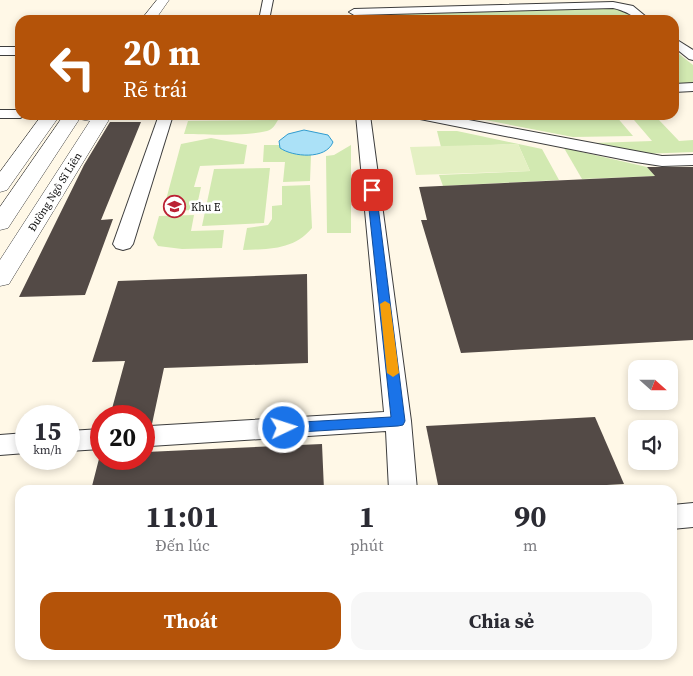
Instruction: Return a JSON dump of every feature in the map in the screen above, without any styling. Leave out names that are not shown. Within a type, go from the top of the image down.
[{"type":"street","points":[[152,15],[163,0]]},
{"type":"street","points":[[0,186],[66,120]]},
{"type":"street","name":"Đường Ngô Sĩ Liên","points":[[0,223],[67,120]]},
{"type":"street","name":"Đường Ngô Sĩ Liên","points":[[0,279],[100,120]]},
{"type":"lane","points":[[265,15],[268,0]]},
{"type":"lane","points":[[353,0],[354,15]]},
{"type":"lane","points":[[374,0],[375,15]]},
{"type":"lane","points":[[397,15],[613,5],[629,8],[638,15]]},
{"type":"lane","points":[[679,45],[693,56]]},
{"type":"lane","points":[[0,51],[15,51]]},
{"type":"lane","points":[[679,88],[693,87]]},
{"type":"lane","points":[[679,99],[693,99]]},
{"type":"lane","points":[[0,114],[15,114]]},
{"type":"lane","points":[[123,244],[164,120]]},
{"type":"lane","points":[[364,120],[398,421],[403,485]]},
{"type":"lane","points":[[446,120],[636,157],[662,161],[693,160]]},
{"type":"lane","points":[[155,436],[398,421]]},
{"type":"lane","points":[[0,445],[15,444]]},
{"type":"lane","points":[[677,517],[693,515]]},
{"type":"green space","points":[[616,8],[624,9],[631,15],[391,15]]},
{"type":"green space","points":[[679,54],[693,65],[693,83],[679,84]]},
{"type":"green space","points":[[278,120],[271,129],[258,133],[237,135],[184,134],[188,121]]},
{"type":"green space","points":[[485,120],[619,120],[633,136],[573,137]]},
{"type":"green space","points":[[634,120],[659,120],[679,141],[693,140],[693,152],[641,154],[593,143],[652,141]]},
{"type":"green space","points":[[437,131],[457,131],[542,149],[559,180],[443,186],[439,175],[530,171],[518,144],[441,147]]},
{"type":"green space","points":[[211,138],[247,145],[244,164],[200,166],[194,187],[201,187],[196,210],[163,211],[181,144]]},
{"type":"green space","points":[[518,144],[530,171],[416,175],[410,147]]},
{"type":"green space","points":[[264,145],[279,145],[285,151],[311,155],[310,181],[283,182],[285,162],[263,162]]},
{"type":"green space","points":[[351,145],[351,233],[327,233],[326,156],[334,155]]},
{"type":"green space","points":[[564,148],[647,167],[655,176],[582,179]]},
{"type":"green space","points":[[270,168],[264,223],[202,226],[214,169]]},
{"type":"green space","points":[[310,185],[312,228],[305,235],[297,241],[280,247],[243,250],[247,228],[268,225],[272,219],[272,206],[282,205],[282,186]]},
{"type":"green space","points":[[194,215],[191,231],[224,230],[222,248],[182,249],[158,246],[153,238],[159,216]]},
{"type":"water","points":[[304,130],[328,135],[333,142],[324,152],[309,155],[301,155],[280,148],[279,141],[288,134]]},
{"type":"building","points":[[110,122],[141,122],[101,220],[113,219],[85,295],[19,297],[84,165]]},
{"type":"building","points":[[647,167],[693,167],[693,340],[461,353],[421,220],[427,220],[419,187],[655,176]]},
{"type":"building","points":[[307,274],[308,363],[164,368],[155,410],[155,405],[113,405],[125,361],[92,362],[118,281]]},
{"type":"building","points":[[595,417],[624,484],[438,485],[426,426]]},
{"type":"building","points":[[322,444],[324,485],[92,485],[96,470],[155,470],[155,452]]},
{"type":"slow traffic","points":[[385,304],[393,373]]},
{"type":"place","name":"Khu E","points":[[175,207]]},
{"type":"route","points":[[284,428],[398,421],[372,190]]}]
